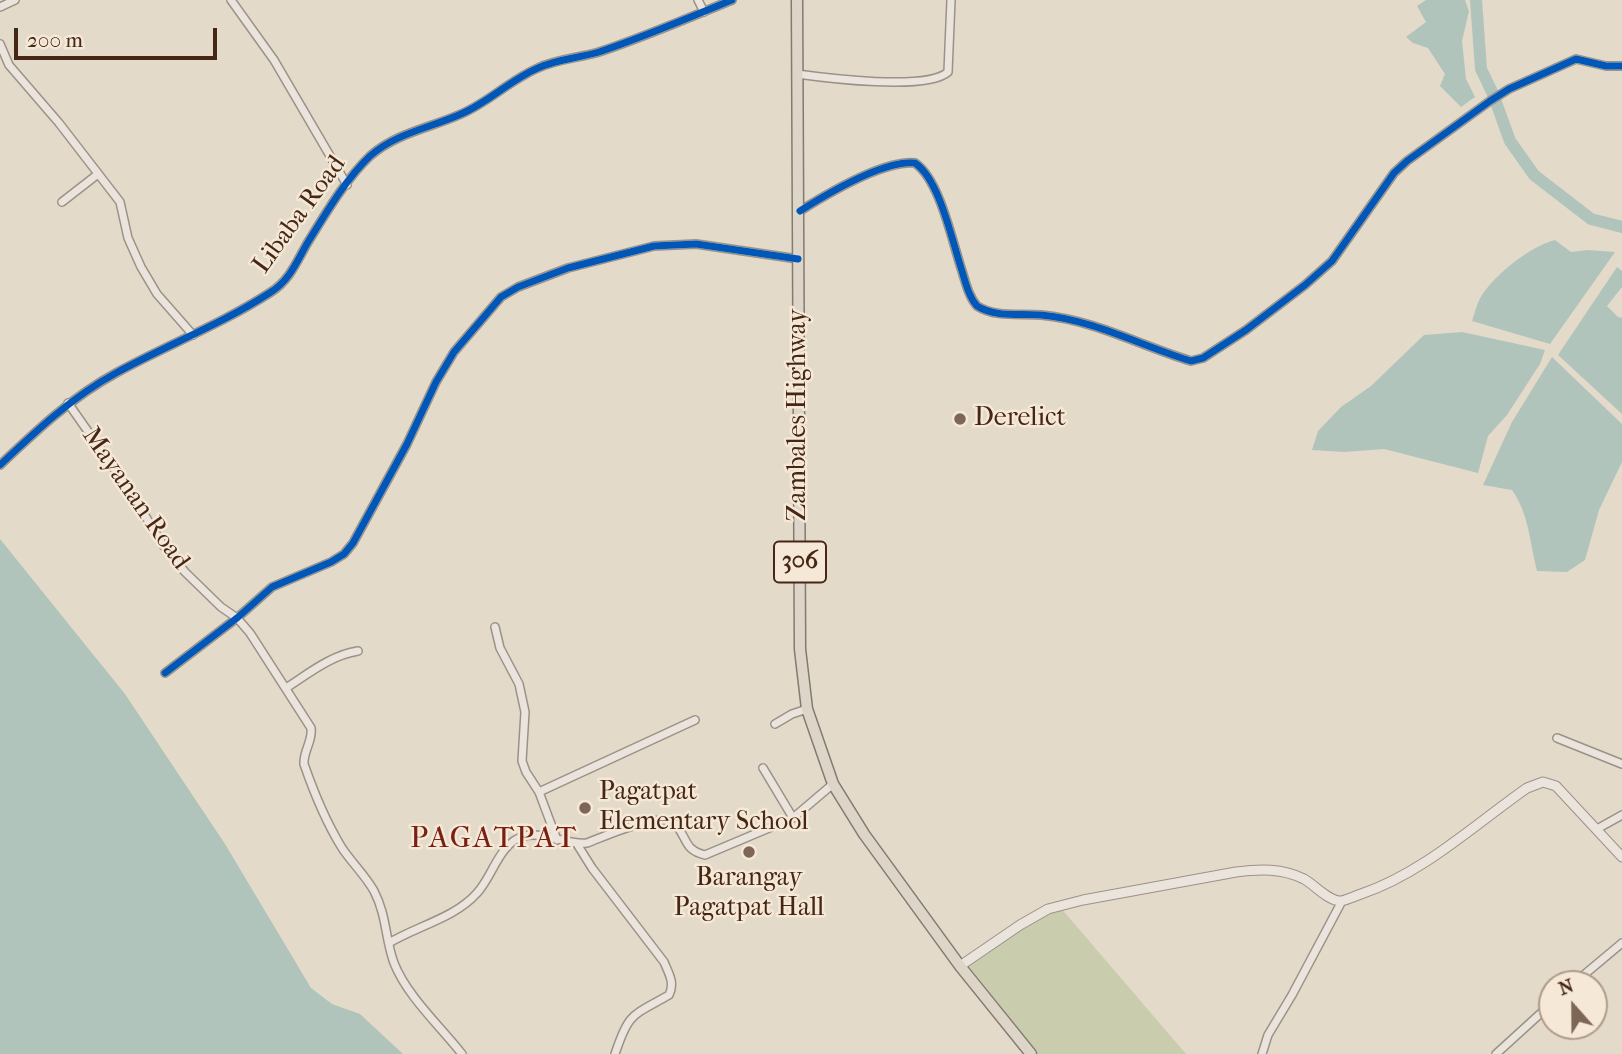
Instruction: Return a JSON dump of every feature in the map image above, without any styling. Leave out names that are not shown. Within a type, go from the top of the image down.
[{"type":"main road","name":"Zambales Highway","points":[[797,0],[800,643],[807,709],[833,784],[864,834],[960,966],[1031,1054]]},
{"type":"street","points":[[0,6],[15,0]]},
{"type":"street","points":[[231,0],[274,60],[347,185]]},
{"type":"street","points":[[698,0],[704,12]]},
{"type":"street","name":"Libaba Road","points":[[2,459],[68,403],[115,374],[236,313],[283,282],[347,185],[370,156],[392,141],[462,114],[526,73],[560,60],[601,51],[732,0]]},
{"type":"street","points":[[797,74],[901,82],[944,76],[948,72],[951,0]]},
{"type":"street","points":[[0,46],[9,65],[120,202],[128,239],[141,267],[157,294],[192,335]]},
{"type":"street","points":[[800,211],[862,177],[898,164],[915,163],[928,173],[932,181],[968,290],[977,306],[997,313],[1042,315],[1090,323],[1191,361],[1203,358],[1246,330],[1305,285],[1332,261],[1394,173],[1490,101],[1509,89],[1576,59],[1606,66],[1622,66]]},
{"type":"street","points":[[62,202],[98,174]]},
{"type":"street","points":[[165,673],[237,618],[272,587],[331,562],[344,554],[354,543],[407,444],[436,382],[454,352],[501,297],[518,287],[568,268],[654,246],[696,244],[798,259]]},
{"type":"street","name":"Mayanan Road","points":[[68,403],[132,494],[163,545],[185,572],[221,607],[237,618],[311,728],[312,735],[303,756],[304,764],[322,811],[343,849],[374,891],[385,918],[394,964],[414,998],[441,1026],[462,1054]]},
{"type":"street","points":[[495,627],[500,648],[519,684],[525,712],[522,761],[558,840]]},
{"type":"street","points":[[286,688],[330,660],[358,651]]},
{"type":"street","points":[[775,724],[807,709]]},
{"type":"street","points":[[538,792],[695,720]]},
{"type":"street","points":[[1557,738],[1622,764]]},
{"type":"street","points":[[763,768],[793,818]]},
{"type":"street","points":[[960,966],[1048,909],[1236,872],[1284,872],[1304,880],[1335,900],[1342,901],[1381,888],[1409,873],[1535,784],[1549,782],[1556,786],[1622,857]]},
{"type":"street","points":[[389,943],[463,907],[479,892],[501,853],[519,838],[542,835],[587,844],[641,824],[663,819],[672,821],[677,826],[690,849],[705,855],[793,818],[833,784]]},
{"type":"street","points":[[1597,829],[1622,815]]},
{"type":"street","points":[[577,844],[597,875],[664,962],[672,979],[669,995],[631,1016],[625,1023],[615,1054]]},
{"type":"street","points":[[1262,1054],[1268,1035],[1342,901]]},
{"type":"street","points":[[1590,970],[1622,943]]},
{"type":"street","points":[[1496,1054],[1538,1016]]},
{"type":"green space","points":[[1060,907],[1186,1054],[1038,1054],[969,966],[1020,928]]},
{"type":"shaded area","points":[[1426,0],[1465,0],[1469,11],[1462,41],[1466,79],[1475,97],[1461,107],[1440,86],[1445,74],[1428,48],[1413,43],[1406,37],[1426,22],[1417,6]]},
{"type":"shaded area","points":[[1555,240],[1571,252],[1615,252],[1550,344],[1472,321],[1480,298],[1496,278],[1524,255]]},
{"type":"shaded area","points":[[1617,267],[1622,271],[1622,287],[1607,306],[1622,318],[1622,414],[1558,355]]},
{"type":"shaded area","points":[[1462,332],[1545,350],[1540,364],[1507,415],[1488,436],[1478,473],[1384,449],[1344,452],[1312,450],[1318,431],[1341,407],[1371,386],[1424,335]]},
{"type":"shaded area","points":[[1552,357],[1622,424],[1622,462],[1599,510],[1585,560],[1567,572],[1537,571],[1526,519],[1518,499],[1512,490],[1483,485],[1512,422]]},
{"type":"shaded area","points":[[0,539],[125,694],[225,844],[311,988],[332,1004],[360,1014],[403,1054],[0,1054]]},
{"type":"waterway","points":[[1476,0],[1481,69],[1510,141],[1534,175],[1591,219],[1622,227]]},
{"type":"cycle path","points":[[0,465],[55,415],[100,382],[252,304],[278,287],[292,270],[344,186],[361,165],[380,148],[402,136],[471,109],[538,68],[616,46],[732,0]]},
{"type":"cycle path","points":[[800,211],[872,172],[915,163],[924,171],[938,197],[968,290],[977,306],[1000,314],[1041,315],[1080,322],[1191,361],[1203,358],[1246,330],[1305,285],[1332,261],[1394,173],[1490,101],[1509,89],[1576,59],[1606,66],[1622,66]]},
{"type":"cycle path","points":[[165,673],[237,618],[272,587],[344,554],[353,543],[407,444],[436,382],[454,352],[501,297],[518,287],[568,268],[654,246],[696,244],[798,259]]},
{"type":"place","name":"Derelict","points":[[960,419]]},
{"type":"place","name":"Pagatpat Elementary School","points":[[585,808]]},
{"type":"place","name":"Barangay Pagatpat Hall","points":[[749,852]]},
{"type":"district","name":"PAGATPAT","points":[[494,840]]}]
